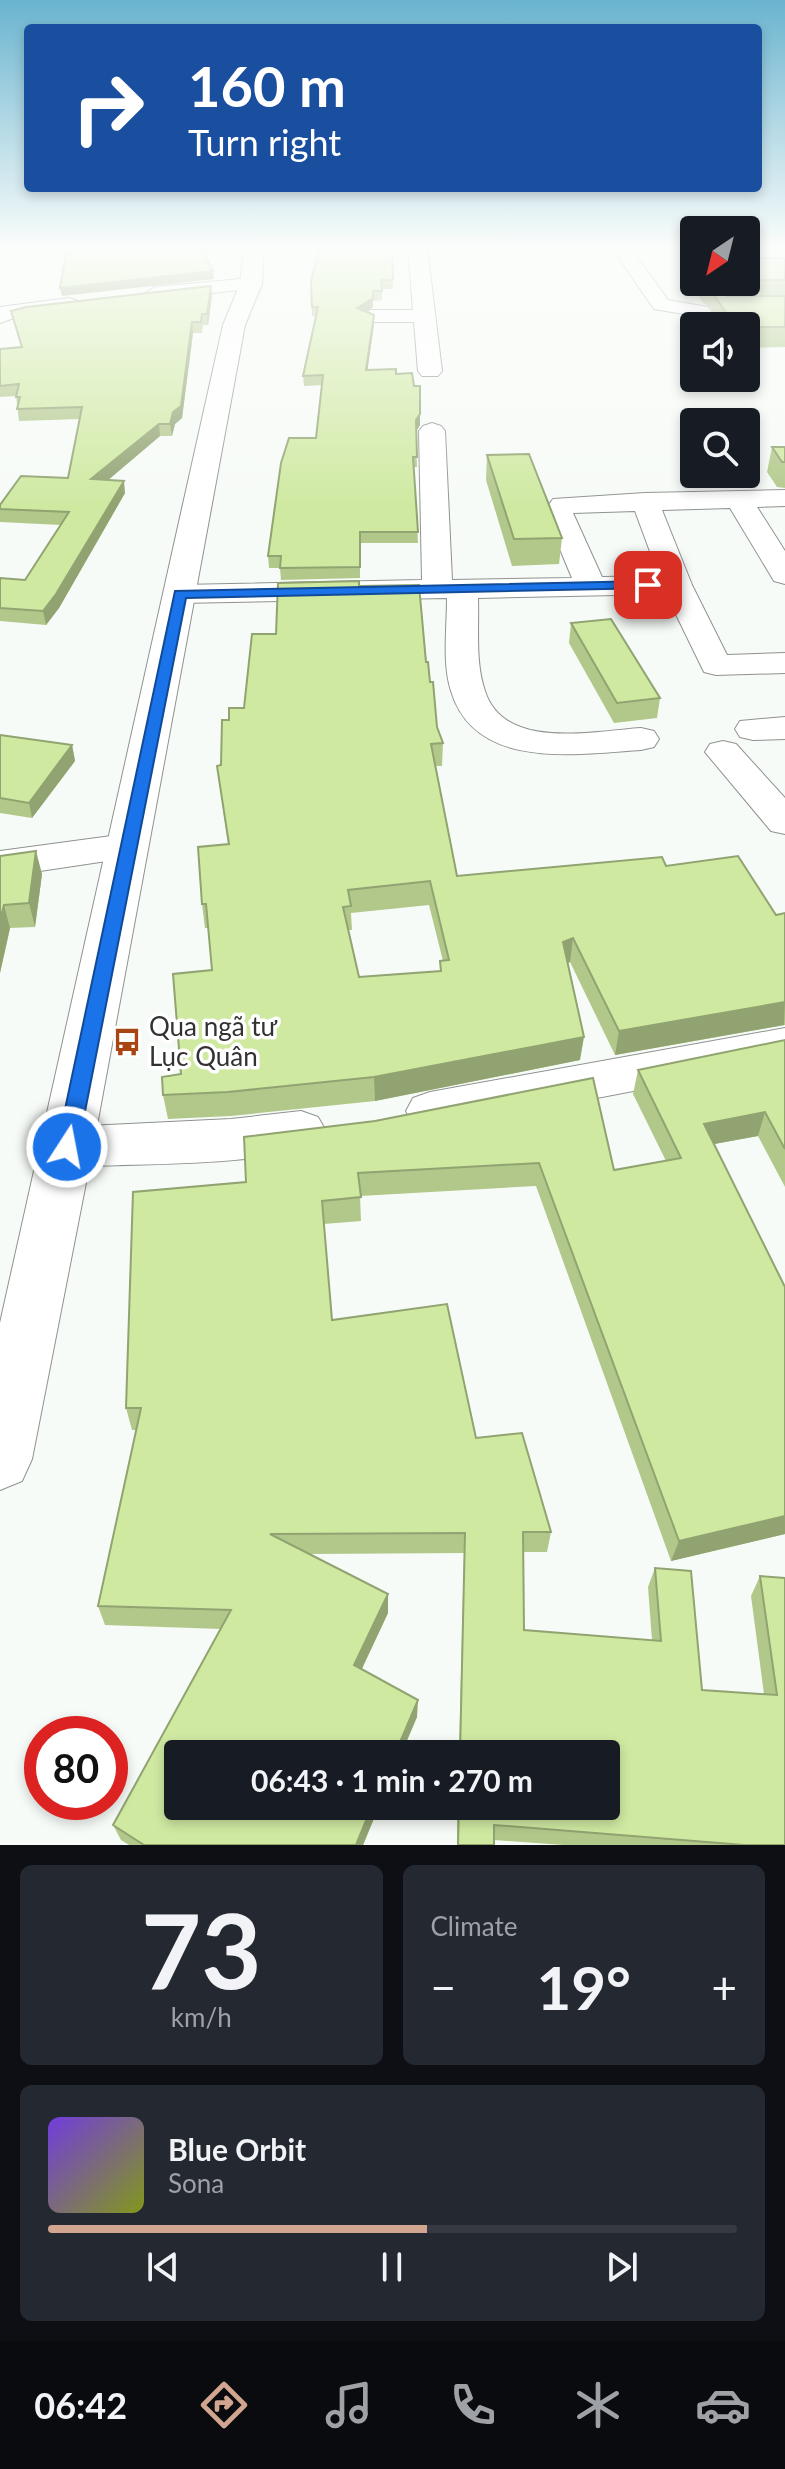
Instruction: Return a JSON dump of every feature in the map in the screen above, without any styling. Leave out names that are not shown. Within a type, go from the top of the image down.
[{"type":"highway","points":[[0,1459],[67,1147],[232,333]]},
{"type":"street","points":[[426,333],[430,371]]},
{"type":"street","points":[[432,431],[450,589],[467,690],[476,713],[485,725],[501,734],[548,742],[641,739]]},
{"type":"street","points":[[591,587],[559,507],[569,503],[785,498]]},
{"type":"street","points":[[738,499],[785,575]]},
{"type":"street","points":[[645,501],[677,585],[716,665],[785,663]]},
{"type":"street","points":[[180,594],[677,585]]},
{"type":"street","points":[[723,752],[785,822]]},
{"type":"street","points":[[0,864],[126,847]]},
{"type":"street","points":[[67,1147],[231,1139],[368,1123],[785,1045]]},
{"type":"building","points":[[18,333],[191,333],[181,406],[173,412],[170,424],[159,424],[91,479],[124,481],[43,611],[0,608],[0,578],[25,580],[69,512],[0,509],[0,505],[21,476],[68,478],[82,407],[17,409],[19,384],[0,386],[0,349],[22,347]]},
{"type":"building","points":[[312,333],[371,333],[366,370],[396,369],[396,374],[412,373],[414,386],[420,386],[420,414],[416,420],[417,457],[413,457],[418,532],[360,532],[360,567],[280,568],[281,556],[268,556],[281,463],[289,438],[316,438],[323,375],[303,376]]},
{"type":"building","points":[[772,447],[785,447],[785,462],[782,462]]},
{"type":"building","points":[[529,454],[562,538],[514,539],[487,455]]},
{"type":"building","points":[[359,581],[359,586],[419,585],[426,662],[430,682],[433,682],[437,727],[443,743],[431,744],[457,876],[662,857],[666,866],[738,856],[776,915],[785,913],[785,1002],[619,1031],[573,938],[563,942],[584,1037],[374,1077],[228,1092],[163,1095],[162,1077],[181,1074],[173,974],[212,970],[206,904],[202,904],[198,847],[229,844],[217,766],[221,765],[222,720],[229,720],[229,708],[244,708],[252,634],[276,634],[278,583]],"holes":[[[430,881],[449,960],[440,961],[441,971],[359,977],[343,907],[351,906],[348,890]]]},
{"type":"building","points":[[611,619],[660,698],[617,703],[571,623]]},
{"type":"building","points":[[0,735],[72,745],[29,803],[0,798]]},
{"type":"building","points":[[36,851],[29,903],[4,905],[0,920],[0,856]]},
{"type":"building","points":[[785,1040],[785,1149],[765,1112],[704,1124],[785,1287],[785,1516],[679,1541],[539,1163],[358,1173],[361,1197],[322,1201],[332,1320],[447,1304],[476,1438],[522,1433],[551,1532],[523,1532],[524,1630],[661,1641],[655,1568],[691,1571],[702,1690],[777,1695],[760,1576],[785,1578],[785,1845],[744,1845],[494,1825],[494,1845],[458,1845],[459,1820],[620,1820],[620,1740],[460,1740],[465,1533],[270,1534],[388,1594],[354,1665],[418,1700],[401,1740],[164,1740],[164,1820],[366,1820],[356,1845],[144,1845],[113,1825],[116,1820],[128,1820],[128,1798],[231,1610],[98,1606],[141,1408],[126,1408],[133,1192],[246,1182],[244,1137],[375,1121],[593,1078],[614,1170],[681,1158],[638,1070]]},
{"type":"place","name":"Qua ngã tư Lục Quân","points":[[127,1042]]},
{"type":"route","points":[[67,1147],[180,594],[648,585]]}]
